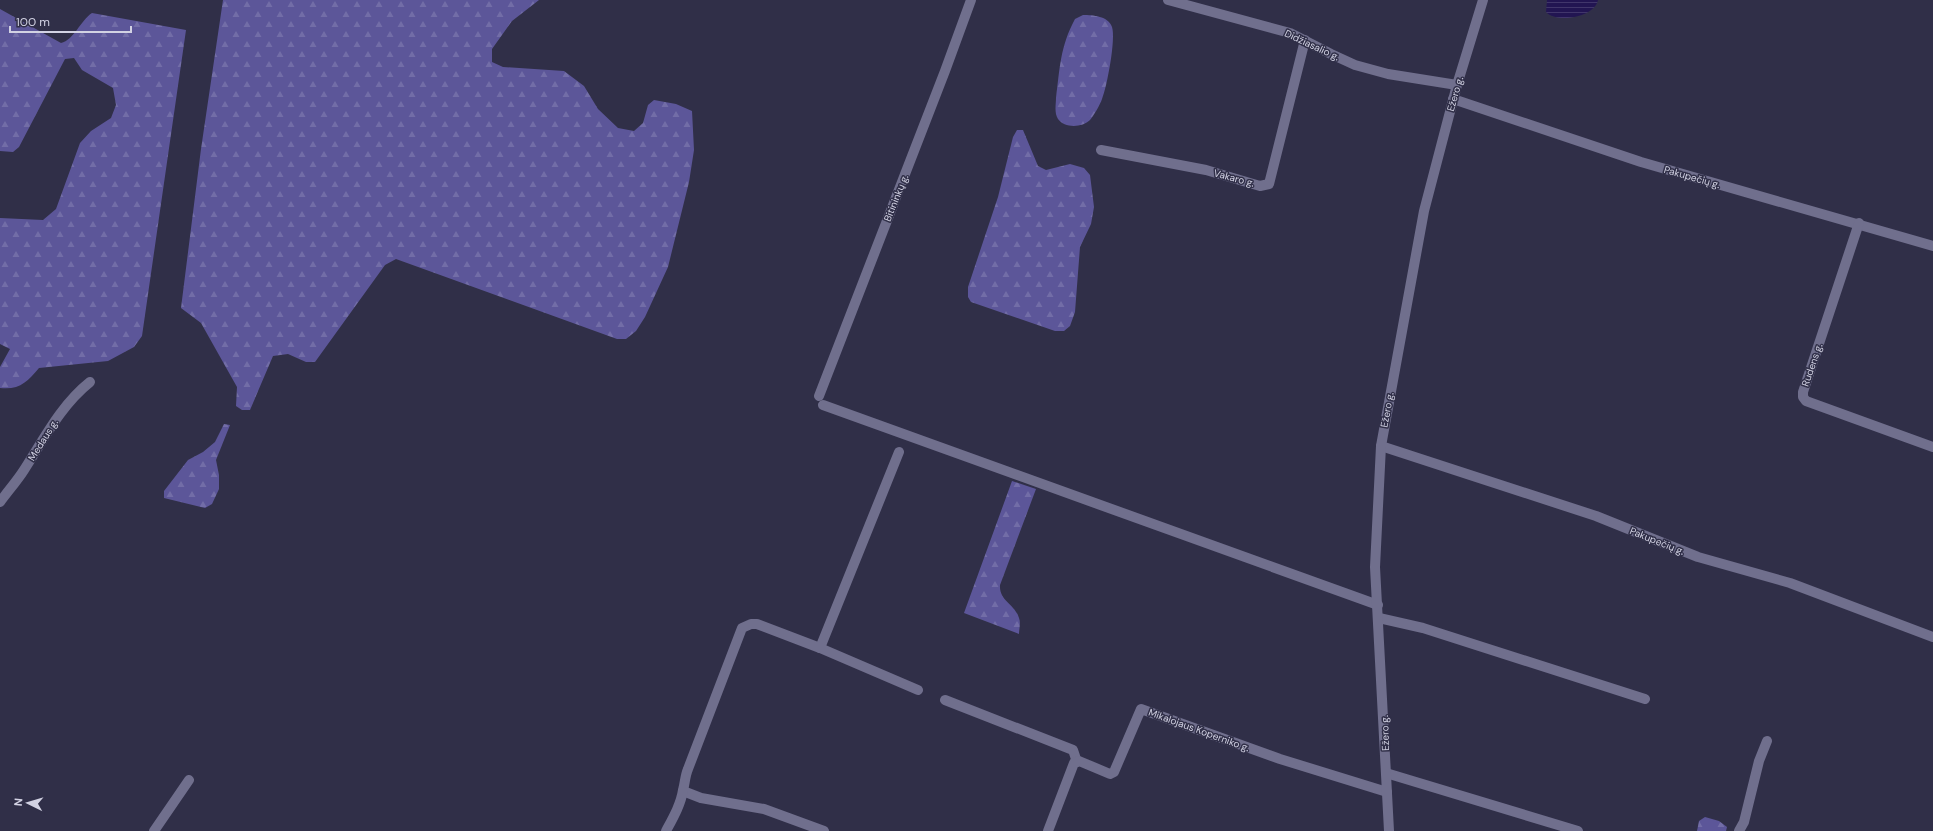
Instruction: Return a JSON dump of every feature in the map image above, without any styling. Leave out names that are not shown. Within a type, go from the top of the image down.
[{"type":"street","name":"Bitininkų g.","points":[[971,0],[821,401],[1378,605]]},
{"type":"street","name":"Didžiasalio g.","points":[[1168,0],[1290,33],[1355,65],[1388,74],[1457,84]]},
{"type":"street","name":"Ežero g.","points":[[1389,831],[1376,567],[1376,537],[1381,446],[1424,210],[1457,84],[1483,0]]},
{"type":"street","name":"Vakaro g.","points":[[1101,150],[1206,170],[1260,186],[1269,184],[1305,40]]},
{"type":"street","name":"Pakupečių g.","points":[[1454,99],[1641,162],[1859,223],[1933,246]]},
{"type":"street","name":"Rudens g.","points":[[1859,223],[1805,384],[1803,397],[1806,401],[1933,447]]},
{"type":"street","name":"Medaus g.","points":[[0,502],[23,472],[60,414],[76,394],[90,382]]},
{"type":"street","name":"Pakupečių g.","points":[[1381,446],[1596,516],[1698,557],[1790,583],[1933,637]]},
{"type":"street","points":[[820,648],[899,452]]},
{"type":"street","points":[[1379,618],[1423,628],[1645,698]]},
{"type":"street","points":[[666,831],[683,791],[684,778],[742,628],[751,624],[757,624],[820,648],[918,690]]},
{"type":"street","points":[[945,700],[1073,750],[1076,762],[1048,831]]},
{"type":"street","name":"Mikalojaus Koperniko g.","points":[[1076,762],[1079,761],[1110,774],[1114,772],[1141,709],[1280,758],[1387,792]]},
{"type":"street","points":[[1739,831],[1744,822],[1759,761],[1767,741]]},
{"type":"street","points":[[1386,773],[1578,831]]},
{"type":"street","points":[[154,831],[190,780]]},
{"type":"street","points":[[683,791],[701,798],[764,809],[824,831]]},
{"type":"green space","points":[[223,0],[539,0],[512,21],[492,49],[492,62],[503,67],[564,71],[584,86],[598,109],[618,128],[634,131],[643,123],[648,105],[654,100],[676,104],[692,111],[694,150],[689,182],[668,267],[645,317],[636,331],[626,339],[617,339],[396,259],[385,265],[315,362],[306,362],[288,354],[273,356],[250,410],[242,410],[236,406],[237,387],[201,323],[181,308],[201,149]]},
{"type":"green space","points":[[0,9],[61,43],[70,38],[92,13],[186,30],[142,336],[134,347],[108,361],[39,368],[27,381],[13,388],[0,388],[0,367],[10,349],[0,344],[0,218],[43,220],[56,209],[80,143],[91,131],[111,118],[116,105],[113,88],[82,70],[74,58],[65,59],[19,147],[13,152],[0,151]]},
{"type":"green space","points":[[1083,15],[1091,15],[1107,20],[1112,27],[1113,42],[1104,93],[1097,110],[1087,123],[1073,126],[1064,124],[1058,119],[1056,114],[1056,98],[1063,48],[1075,19]]},
{"type":"green space","points":[[1017,130],[1023,130],[1038,166],[1046,170],[1070,164],[1084,168],[1090,175],[1094,207],[1091,224],[1080,247],[1075,312],[1070,326],[1064,331],[1055,331],[971,302],[968,297],[968,287],[998,197],[1013,137]]},
{"type":"green space","points":[[224,424],[230,425],[216,460],[219,475],[219,489],[212,504],[205,508],[164,498],[164,491],[188,460],[203,452],[215,442]]},
{"type":"green space","points":[[1012,481],[1036,489],[1000,585],[1002,595],[1017,613],[1019,618],[1019,634],[964,613]]},
{"type":"green space","points":[[1705,817],[1719,821],[1727,827],[1726,831],[1697,831],[1699,821]]},
{"type":"shaded area","points":[[1547,0],[1598,0],[1590,11],[1575,17],[1558,18],[1551,16],[1546,12]]}]
